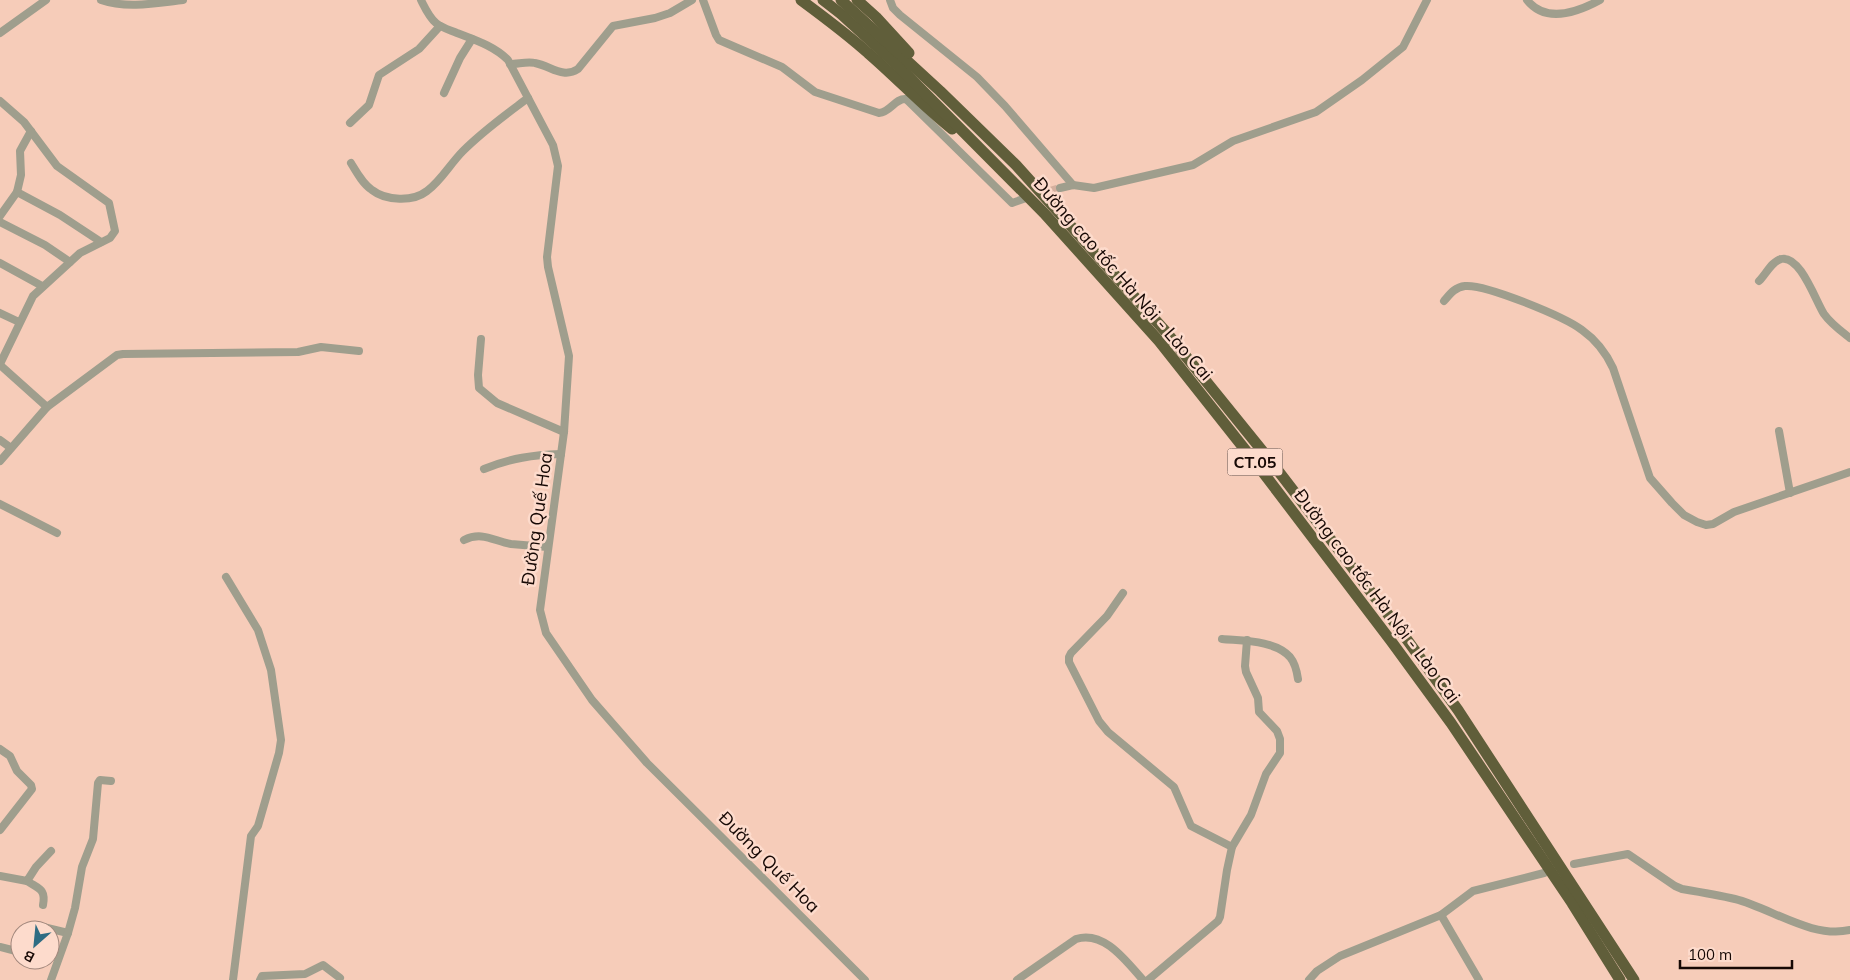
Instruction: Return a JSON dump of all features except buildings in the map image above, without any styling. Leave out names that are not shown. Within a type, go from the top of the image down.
[{"type":"highway","points":[[801,0],[838,27],[870,54],[932,113],[992,160]]},
{"type":"highway","name":"Đường cao tốc Hà Nội - Lào Cai","points":[[823,0],[898,66],[1044,212],[1159,341],[1262,471],[1451,723],[1572,904],[1620,980]]},
{"type":"highway","name":"Đường cao tốc Hà Nội - Lào Cai","points":[[841,0],[940,91],[1016,165],[1167,333],[1273,464],[1400,630],[1458,710],[1634,980]]},
{"type":"highway","points":[[857,0],[900,43],[940,91]]},
{"type":"street","points":[[0,33],[46,0]]},
{"type":"street","points":[[101,0],[134,5],[183,0]]},
{"type":"street","name":"Đường Quế Hoa","points":[[421,0],[429,15],[440,26],[500,52],[510,64],[553,145],[558,166],[547,257],[551,283],[569,356],[564,432],[540,610],[546,633],[592,700],[647,763],[865,980]]},
{"type":"street","points":[[510,64],[536,63],[563,73],[573,72],[578,69],[613,26],[655,18],[692,0]]},
{"type":"street","points":[[703,0],[719,40],[777,65],[815,92],[879,112],[890,110],[899,100],[906,99],[1012,202],[1029,197]]},
{"type":"street","points":[[890,0],[893,8],[900,15],[977,77],[1017,120],[1073,186]]},
{"type":"street","points":[[1060,188],[1073,186],[1094,188],[1193,165],[1233,141],[1316,112],[1362,80],[1403,47],[1427,0]]},
{"type":"street","points":[[1527,0],[1539,10],[1558,15],[1574,12],[1598,1]]},
{"type":"street","points":[[350,123],[369,105],[379,74],[419,49],[440,26]]},
{"type":"street","points":[[444,93],[460,58],[472,39]]},
{"type":"street","points":[[351,163],[365,184],[374,192],[384,196],[408,199],[426,192],[458,156],[490,126],[528,98]]},
{"type":"street","points":[[0,101],[24,122],[56,166],[109,203],[115,231],[110,238],[80,253],[42,286],[29,302],[0,364],[47,407]]},
{"type":"street","points":[[0,216],[17,192],[21,176],[20,150],[31,131]]},
{"type":"street","points":[[17,192],[60,214],[101,242]]},
{"type":"street","points":[[0,222],[45,245],[70,262]]},
{"type":"street","points":[[1760,281],[1777,260],[1784,258],[1790,260],[1802,273],[1829,321],[1850,338]]},
{"type":"street","points":[[0,263],[42,286]]},
{"type":"street","points":[[1444,301],[1458,288],[1466,286],[1480,288],[1517,299],[1555,315],[1576,325],[1588,335],[1604,351],[1611,363],[1650,478],[1684,515],[1697,522],[1706,525],[1713,524],[1734,512],[1850,472]]},
{"type":"street","points":[[0,312],[19,322]]},
{"type":"street","points":[[481,339],[478,374],[479,388],[497,403],[564,432]]},
{"type":"street","points":[[0,461],[47,407],[117,355],[298,352],[321,347],[359,351]]},
{"type":"street","points":[[1779,431],[1790,493]]},
{"type":"street","points":[[0,440],[11,448]]},
{"type":"street","points":[[484,469],[504,460],[561,454]]},
{"type":"street","points":[[0,504],[56,533]]},
{"type":"street","points":[[464,540],[476,536],[491,537],[510,544],[547,547]]},
{"type":"street","points":[[226,577],[258,630],[272,670],[281,740],[258,826],[251,836],[233,980]]},
{"type":"street","points":[[1123,593],[1107,616],[1071,653],[1069,657],[1070,662],[1100,721],[1108,732],[1174,788],[1191,826],[1232,847]]},
{"type":"street","points":[[1222,640],[1247,640],[1278,648],[1291,658],[1298,679]]},
{"type":"street","points":[[1148,980],[1218,921],[1226,870],[1232,847],[1250,815],[1266,774],[1278,758],[1280,739],[1276,731],[1259,712],[1258,698],[1246,672],[1247,640]]},
{"type":"street","points":[[0,749],[10,756],[16,771],[31,785],[32,789],[0,830]]},
{"type":"street","points":[[51,980],[68,932],[75,908],[82,868],[93,839],[98,783],[100,780],[110,781]]},
{"type":"street","points":[[27,881],[36,867],[51,851]]},
{"type":"street","points":[[1574,864],[1628,854],[1682,889],[1736,899],[1814,929],[1830,931],[1850,930]]},
{"type":"street","points":[[1309,980],[1318,971],[1340,956],[1441,915],[1473,891],[1544,873]]},
{"type":"street","points":[[0,876],[27,881],[43,892],[43,906]]},
{"type":"street","points":[[1441,915],[1479,980]]},
{"type":"street","points":[[60,930],[68,932]]},
{"type":"street","points":[[1017,980],[1076,939],[1094,937],[1114,949],[1143,980]]},
{"type":"street","points":[[260,980],[262,976],[305,974],[323,965],[340,978]]},
{"type":"tunnel","points":[[1038,195],[1060,188]]}]
